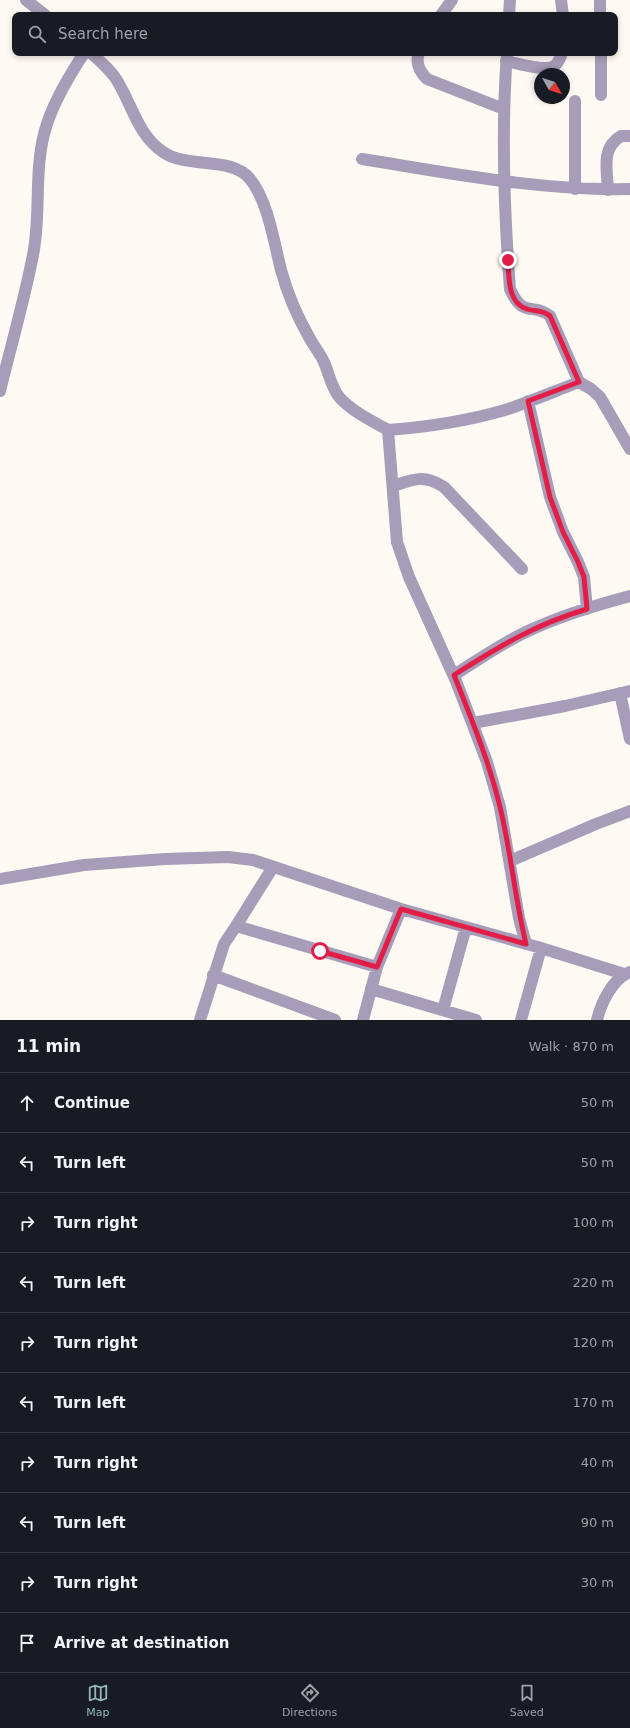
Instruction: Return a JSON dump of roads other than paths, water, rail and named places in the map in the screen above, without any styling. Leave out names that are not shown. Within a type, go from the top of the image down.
[{"type":"street","points":[[26,0],[41,12]]},
{"type":"street","points":[[443,12],[452,0]]},
{"type":"street","points":[[509,12],[510,0]]},
{"type":"street","points":[[561,0],[563,12]]},
{"type":"street","points":[[600,0],[600,12]]},
{"type":"street","points":[[0,391],[33,255],[38,216],[41,153],[44,135],[49,117],[82,56]]},
{"type":"street","points":[[95,56],[102,62],[118,83],[139,125],[152,144],[164,154],[186,162],[218,165],[238,169],[250,178],[260,194],[276,242],[288,291],[309,337],[326,366],[334,388],[339,397],[348,405],[388,430],[440,425],[506,409],[579,382]]},
{"type":"street","points":[[419,56],[418,65],[421,73],[427,79],[504,109]]},
{"type":"street","points":[[561,56],[558,62],[552,67],[544,68],[506,57],[504,180],[510,289],[514,299],[519,305],[527,309],[544,311],[550,316],[579,382],[591,389],[600,397],[630,450]]},
{"type":"street","points":[[601,56],[601,95]]},
{"type":"street","points":[[575,101],[575,189]]},
{"type":"street","points":[[608,190],[607,153],[609,146],[621,136],[630,136]]},
{"type":"street","points":[[362,160],[575,189],[630,189]]},
{"type":"street","points":[[528,401],[550,497],[563,532],[584,577],[587,609]]},
{"type":"street","points":[[388,430],[397,542],[402,560],[454,675],[487,762],[500,807],[519,918],[526,944]]},
{"type":"street","points":[[393,486],[414,479],[425,478],[435,481],[444,487],[522,569]]},
{"type":"street","points":[[454,675],[500,646],[528,631],[566,616],[630,596]]},
{"type":"street","points":[[473,723],[565,706],[625,692],[630,739]]},
{"type":"street","points":[[510,860],[630,811]]},
{"type":"street","points":[[0,879],[84,865],[196,857],[228,857],[253,860],[401,909],[466,926],[627,973],[612,988],[604,1002],[597,1020]]},
{"type":"street","points":[[200,1020],[224,944],[273,867]]},
{"type":"street","points":[[363,1020],[377,967],[401,909]]},
{"type":"street","points":[[236,926],[377,967]]},
{"type":"street","points":[[443,1010],[466,926]]},
{"type":"street","points":[[521,1020],[541,948]]},
{"type":"street","points":[[213,975],[335,1020]]},
{"type":"street","points":[[371,989],[476,1020]]}]
